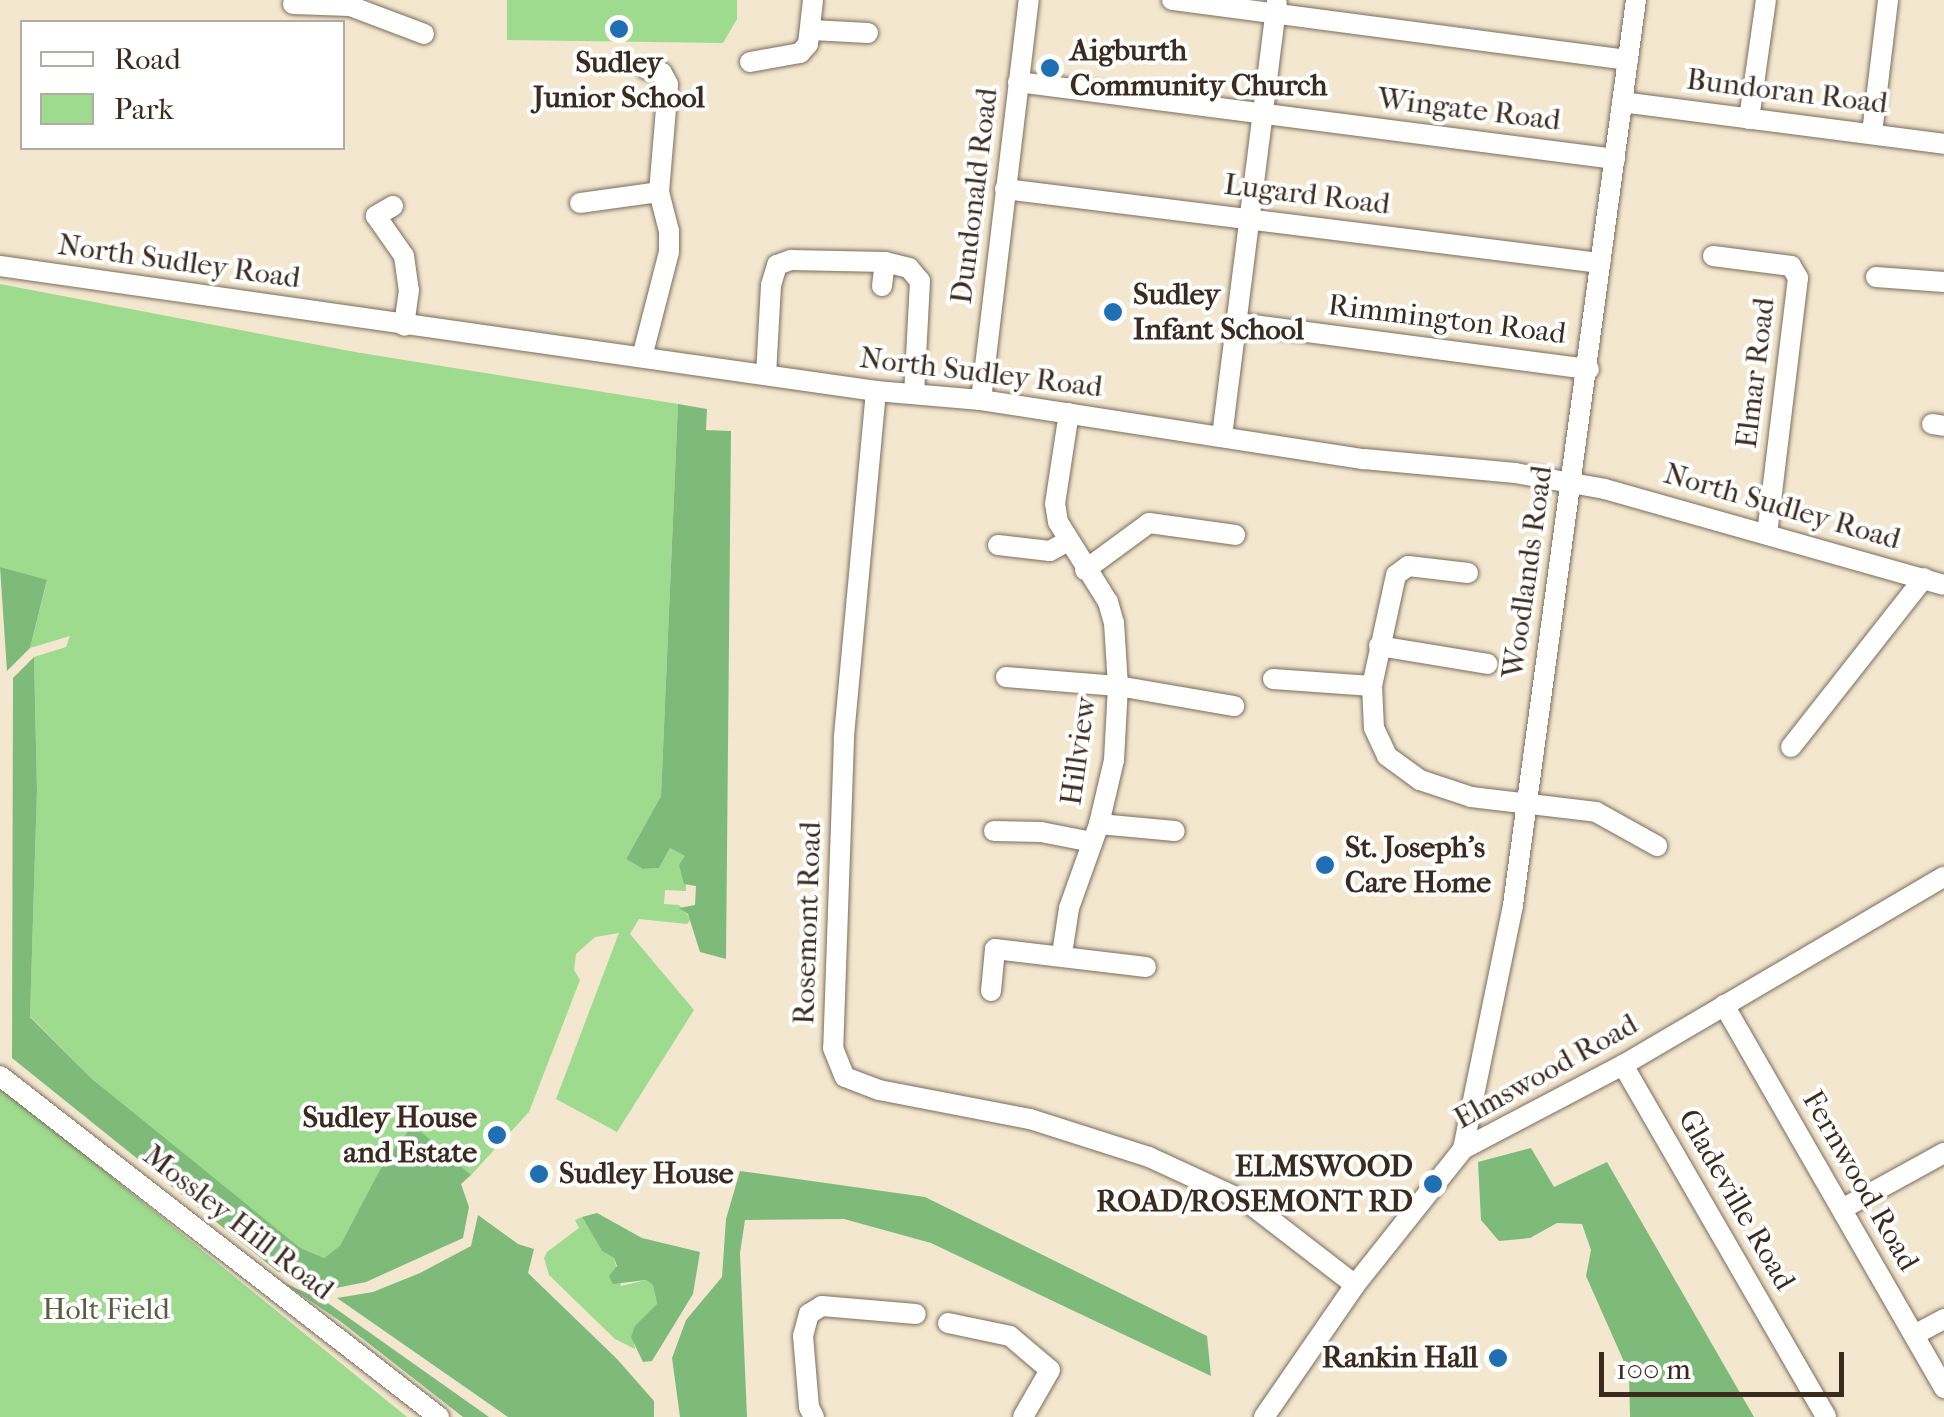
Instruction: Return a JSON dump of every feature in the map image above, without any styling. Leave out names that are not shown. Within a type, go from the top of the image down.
[{"type":"street","points":[[750,62],[800,53],[812,30],[813,0]]},
{"type":"street","name":"Dundonald Road","points":[[981,400],[1029,0]]},
{"type":"street","points":[[1172,0],[1276,7],[1628,60]]},
{"type":"street","name":"Woodlands Road","points":[[1462,1149],[1513,905],[1589,369],[1636,0]]},
{"type":"street","points":[[1749,119],[1766,0]]},
{"type":"street","points":[[1872,133],[1888,0]]},
{"type":"street","points":[[293,9],[350,6],[424,34]]},
{"type":"street","points":[[1222,436],[1276,7]]},
{"type":"street","points":[[812,30],[868,32]]},
{"type":"street","points":[[642,358],[668,252],[669,231],[659,192],[668,84],[662,72],[646,70]]},
{"type":"street","name":"Wingate Road","points":[[1018,82],[1614,159]]},
{"type":"street","name":"Bundoran Road","points":[[1622,102],[1944,144]]},
{"type":"street","name":"Lugard Road","points":[[1006,189],[1600,263]]},
{"type":"street","points":[[576,199],[659,192]]},
{"type":"street","points":[[393,206],[376,216],[404,256],[409,290],[404,326]]},
{"type":"street","name":"Elmar Road","points":[[1712,256],[1791,266],[1798,278],[1766,534]]},
{"type":"street","points":[[766,375],[771,285],[777,265],[791,260],[885,262],[909,268],[920,281],[914,394]]},
{"type":"street","points":[[882,286],[885,262]]},
{"type":"street","name":"North Sudley Road","points":[[0,266],[404,326],[876,391],[981,400],[1571,483],[1934,581]]},
{"type":"street","points":[[1876,278],[1944,282]]},
{"type":"street","name":"Rimmington Road","points":[[1238,323],[1589,369]]},
{"type":"street","name":"Rosemont Road","points":[[876,391],[844,739],[834,1048],[845,1078],[879,1090],[1030,1118],[1149,1158],[1249,1203],[1355,1285]]},
{"type":"street","name":"Hillview","points":[[1062,954],[1069,908],[1096,833],[1114,760],[1118,686],[1114,624],[1108,602],[1068,541],[1055,504],[1069,413]]},
{"type":"street","points":[[1085,570],[1149,524],[1235,536]]},
{"type":"street","points":[[998,544],[1050,551],[1068,541]]},
{"type":"street","points":[[1468,573],[1408,566],[1396,574],[1372,686],[1374,728],[1387,756],[1420,780],[1471,797],[1596,812],[1657,846]]},
{"type":"street","points":[[1791,746],[1934,581]]},
{"type":"street","points":[[1379,646],[1488,664]]},
{"type":"street","points":[[1006,677],[1118,686]]},
{"type":"street","points":[[1273,679],[1372,686]]},
{"type":"street","name":"Hillview","points":[[1118,686],[1234,706]]},
{"type":"street","points":[[994,830],[1096,833]]},
{"type":"street","name":"Hillview","points":[[1096,833],[1175,831]]},
{"type":"street","name":"Elmswood Road","points":[[1264,1417],[1355,1285],[1462,1149],[1623,1065],[1944,877]]},
{"type":"street","points":[[991,991],[995,949],[1146,967]]},
{"type":"street","name":"Fernwood Road","points":[[1724,1004],[1944,1388]]},
{"type":"street","name":"Gladeville Road","points":[[1623,1065],[1826,1417]]},
{"type":"street","name":"Mossley Hill Road","points":[[0,1076],[440,1417]]},
{"type":"street","points":[[1842,1209],[1944,1153]]},
{"type":"street","points":[[814,1417],[804,1336],[809,1314],[822,1306],[916,1314]]},
{"type":"street","points":[[1914,1335],[1944,1319]]},
{"type":"street","points":[[948,1323],[1010,1336],[1050,1370],[1023,1417]]},
{"type":"green space","name":"Sudley Junior School","points":[[507,0],[737,0],[737,19],[723,43],[507,40]]},
{"type":"green space","points":[[0,284],[355,352],[678,404],[661,796],[626,859],[643,869],[659,868],[670,848],[685,856],[686,891],[665,890],[664,904],[679,905],[691,919],[687,924],[639,919],[630,934],[694,1010],[617,1132],[556,1099],[619,933],[595,937],[576,954],[574,970],[580,980],[529,1112],[471,1175],[412,1126],[385,1160],[341,1246],[324,1258],[299,1247],[254,1213],[92,1079],[30,1016],[37,790],[34,657],[66,647],[70,636],[30,648],[47,581],[0,567]]},
{"type":"green space","points":[[678,404],[707,409],[706,430],[731,431],[726,959],[700,952],[688,914],[679,908],[695,905],[696,886],[684,884],[679,865],[685,856],[670,848],[659,868],[643,869],[626,859],[661,796]]},
{"type":"green space","points":[[0,567],[47,580],[30,648],[7,671]]},
{"type":"green space","points":[[34,657],[37,790],[30,1017],[92,1079],[299,1247],[324,1258],[340,1246],[385,1160],[413,1125],[471,1175],[461,1184],[469,1207],[463,1238],[366,1282],[326,1290],[277,1271],[12,1058],[13,678]]},
{"type":"green space","name":"Holt Field","points":[[0,1086],[407,1417],[0,1417]]},
{"type":"green space","points":[[1531,1148],[1554,1187],[1607,1162],[1754,1417],[1630,1417],[1629,1373],[1586,1276],[1591,1250],[1582,1224],[1557,1223],[1530,1238],[1499,1241],[1481,1220],[1478,1162]]},
{"type":"green space","points":[[740,1171],[925,1197],[1207,1336],[1211,1376],[931,1243],[844,1219],[745,1220],[740,1253],[747,1417],[680,1417],[672,1358],[686,1320],[722,1277],[726,1219]]},
{"type":"green space","points":[[597,1213],[642,1238],[700,1252],[693,1294],[652,1361],[643,1362],[631,1337],[635,1326],[657,1304],[653,1285],[646,1280],[613,1284],[609,1276],[617,1266],[614,1258],[602,1251],[582,1217]]},
{"type":"green space","points":[[478,1215],[518,1244],[534,1249],[528,1273],[617,1359],[654,1401],[654,1417],[508,1417],[337,1298],[373,1292],[471,1246]]},
{"type":"green space","points":[[582,1217],[602,1251],[614,1258],[621,1286],[646,1280],[653,1285],[657,1304],[634,1343],[635,1349],[615,1339],[549,1275],[544,1258],[547,1252],[579,1228],[575,1220]]},
{"type":"green space","points":[[284,1283],[325,1301],[489,1417],[463,1417],[340,1321]]},
{"type":"place","name":"Sudley Junior School","points":[[619,29]]},
{"type":"place","name":"Aigburth Community Church","points":[[1050,68]]},
{"type":"place","name":"Sudley Infant School","points":[[1113,312]]},
{"type":"place","name":"St. Joseph’s Care Home","points":[[1325,865]]},
{"type":"place","name":"Sudley House and Estate","points":[[497,1135]]},
{"type":"place","name":"Sudley House","points":[[539,1174]]},
{"type":"place","name":"ELMSWOOD ROAD/ROSEMONT RD","points":[[1433,1184]]},
{"type":"place","name":"Rankin Hall","points":[[1498,1358]]}]
